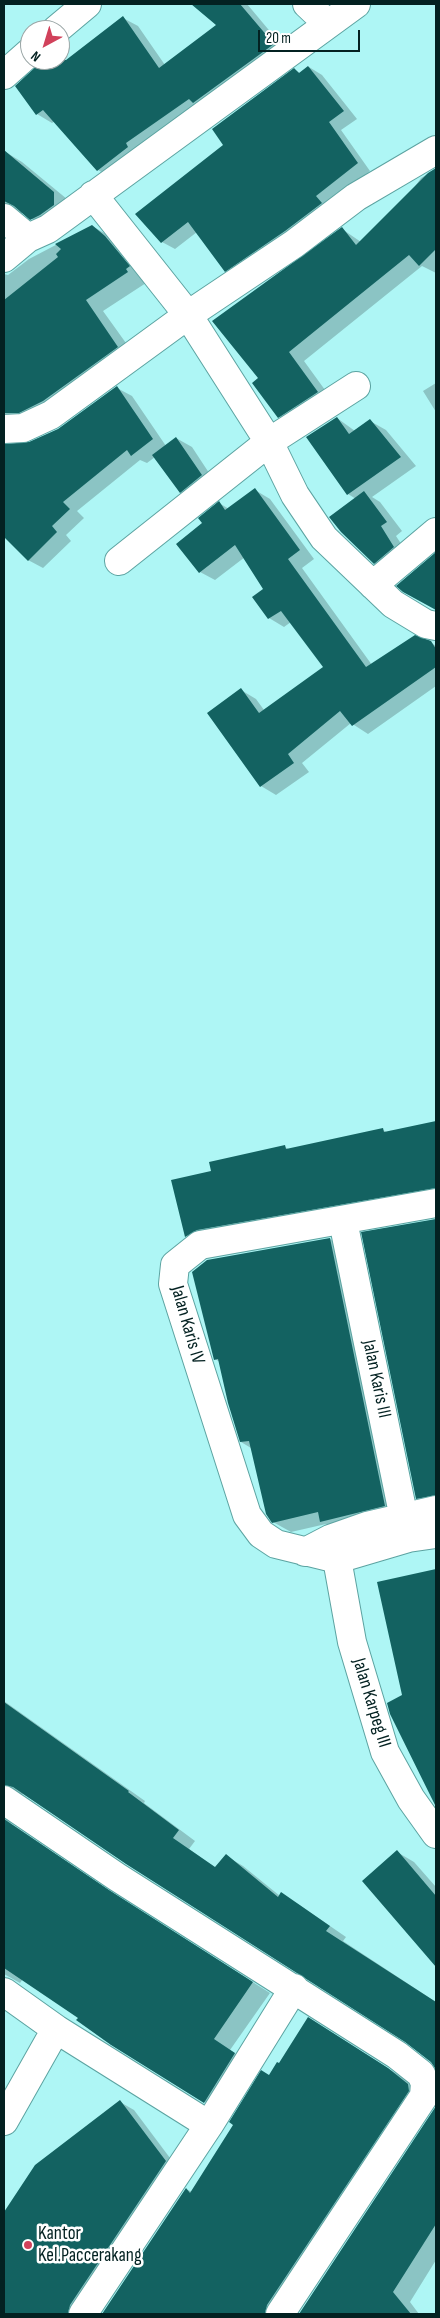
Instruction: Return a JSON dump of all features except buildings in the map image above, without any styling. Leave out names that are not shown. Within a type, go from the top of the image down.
[{"type":"street","points":[[68,20],[87,4]]},
{"type":"street","points":[[307,4],[327,23]]},
{"type":"street","points":[[4,258],[28,238],[48,229],[327,23],[356,4]]},
{"type":"street","points":[[4,75],[20,61]]},
{"type":"street","points":[[4,429],[8,431],[23,428],[51,415],[188,315],[294,244],[356,198],[436,150]]},
{"type":"street","points":[[93,195],[188,315],[269,442],[296,496],[324,538],[393,604],[426,624],[436,626]]},
{"type":"street","points":[[4,218],[28,238]]},
{"type":"street","points":[[120,561],[269,442],[356,386]]},
{"type":"street","points":[[373,585],[436,532]]},
{"type":"street","name":"Jalan Karis IV","points":[[338,1560],[276,1544],[262,1534],[247,1515],[173,1284],[175,1265],[200,1245],[436,1203]]},
{"type":"street","name":"Jalan Karis III","points":[[343,1221],[406,1527]]},
{"type":"street","points":[[338,1560],[406,1527],[436,1510]]},
{"type":"street","points":[[305,1552],[330,1539],[406,1527],[436,1534]]},
{"type":"street","name":"Jalan Karpeg III","points":[[338,1560],[352,1642],[385,1752],[411,1799],[436,1834]]},
{"type":"street","points":[[4,1800],[117,1877],[294,1988],[412,2066],[421,2074],[425,2083],[424,2096],[280,2314]]},
{"type":"street","points":[[82,2314],[209,2125],[294,1988]]},
{"type":"street","points":[[4,1992],[56,2029],[209,2125]]},
{"type":"street","points":[[4,2122],[56,2029]]},
{"type":"place","name":"Kantor Kel.Paccerakang","points":[[28,2245]]}]
